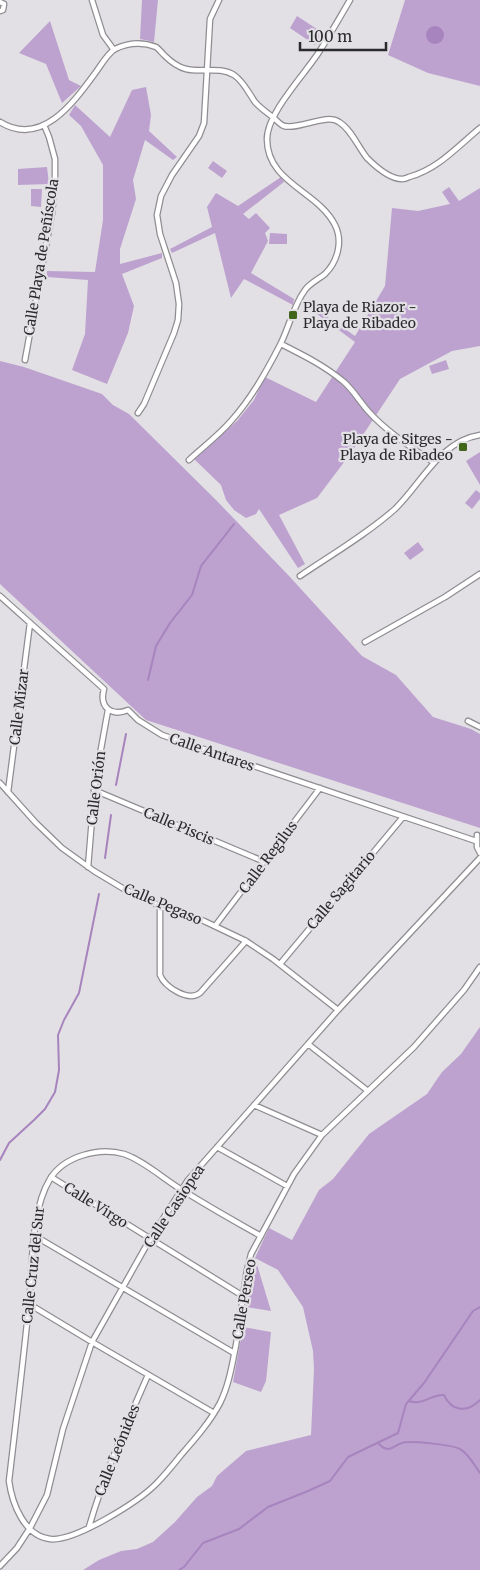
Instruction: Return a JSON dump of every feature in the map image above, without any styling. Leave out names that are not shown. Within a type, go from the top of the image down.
[{"type":"street","points":[[92,0],[103,35],[114,50]]},
{"type":"street","points":[[138,413],[144,404],[178,320],[180,304],[176,283],[160,234],[157,215],[160,196],[199,136],[204,123],[210,19],[219,0]]},
{"type":"street","points":[[190,460],[230,423],[246,403],[281,344],[305,289],[326,273],[338,256],[335,226],[324,210],[297,188],[274,165],[268,151],[267,136],[273,117],[286,96],[319,53],[350,0]]},
{"type":"street","points":[[0,2],[4,4],[3,10],[0,10]]},
{"type":"street","points":[[0,122],[18,129],[32,129],[44,125],[62,114],[114,50],[126,45],[142,43],[158,48],[175,64],[186,69],[222,70],[234,75],[246,86],[254,101],[262,110],[283,126],[302,126],[324,120],[338,121],[347,129],[360,150],[374,165],[385,173],[402,179],[420,174],[441,162],[480,128]]},
{"type":"street","name":"Calle Playa de Peñíscola","points":[[25,360],[55,184],[55,159],[44,125]]},
{"type":"street","points":[[281,344],[314,361],[344,382],[368,411],[384,426],[433,462]]},
{"type":"street","points":[[300,576],[396,508],[433,462],[454,446],[475,435],[480,435]]},
{"type":"street","points":[[365,642],[445,597],[480,574]]},
{"type":"street","points":[[0,596],[104,689],[102,696],[108,710]]},
{"type":"street","name":"Calle Mizar","points":[[8,792],[30,623]]},
{"type":"street","name":"Calle Antares","points":[[108,710],[115,713],[128,710],[138,720],[162,735],[476,841]]},
{"type":"street","name":"Calle Orión","points":[[88,867],[94,790],[108,710]]},
{"type":"street","points":[[468,721],[480,727]]},
{"type":"street","name":"Calle Pegaso","points":[[0,783],[36,823],[62,848],[88,867],[124,889],[160,906],[215,926],[246,941],[280,964],[338,1010]]},
{"type":"street","name":"Calle Regilus","points":[[215,926],[320,788]]},
{"type":"street","name":"Calle Piscis","points":[[94,790],[265,862]]},
{"type":"street","name":"Calle Sagitario","points":[[280,964],[403,817]]},
{"type":"street","points":[[477,835],[476,841],[480,853]]},
{"type":"street","name":"Calle Casiopea","points":[[0,1566],[17,1548],[47,1495],[63,1429],[92,1342],[150,1239],[188,1180],[338,1010],[480,858]]},
{"type":"street","points":[[160,906],[160,975],[165,985],[189,997],[195,997],[200,993],[246,941]]},
{"type":"street","name":"Calle Perseo","points":[[30,1528],[39,1536],[52,1539],[67,1537],[114,1515],[156,1484],[197,1436],[219,1405],[227,1386],[248,1262],[294,1174],[322,1135],[414,1047],[464,990],[480,968]]},
{"type":"street","points":[[308,1044],[368,1091]]},
{"type":"street","points":[[254,1105],[322,1135]]},
{"type":"street","points":[[217,1147],[287,1186]]},
{"type":"street","name":"Calle Cruz del Sur","points":[[30,1528],[16,1507],[11,1495],[9,1481],[29,1304],[36,1215],[41,1197],[51,1177],[58,1169],[74,1159],[90,1153],[109,1152],[125,1154],[261,1236]]},
{"type":"street","name":"Calle Virgo","points":[[51,1177],[243,1296]]},
{"type":"street","points":[[35,1236],[234,1353]]},
{"type":"street","points":[[29,1304],[214,1413]]},
{"type":"street","name":"Calle Leónides","points":[[89,1527],[96,1502],[122,1434],[148,1375]]},
{"type":"shaded area","points":[[142,0],[158,0],[154,42],[140,39]]},
{"type":"shaded area","points":[[405,0],[480,0],[480,86],[428,73],[388,55]]},
{"type":"shaded area","points":[[297,16],[323,33],[315,45],[290,28]]},
{"type":"shaded area","points":[[50,21],[69,80],[81,86],[62,103],[46,64],[19,53]]},
{"type":"shaded area","points":[[435,26],[441,29],[444,35],[441,41],[435,44],[429,41],[426,35],[429,29]]},
{"type":"shaded area","points":[[146,87],[151,115],[149,131],[177,157],[173,160],[145,140],[133,180],[136,199],[120,249],[120,264],[162,253],[162,258],[122,274],[134,306],[128,333],[107,384],[72,370],[85,334],[88,280],[47,277],[47,271],[95,272],[103,220],[103,165],[81,126],[69,115],[75,105],[110,137],[132,90]]},
{"type":"shaded area","points":[[213,161],[227,171],[222,178],[208,168]]},
{"type":"shaded area","points":[[47,167],[49,184],[18,185],[18,169]]},
{"type":"shaded area","points":[[281,177],[284,182],[243,214],[249,219],[256,213],[270,228],[265,233],[268,241],[251,273],[294,299],[293,305],[244,279],[231,298],[215,233],[172,253],[170,249],[212,227],[207,207],[216,193],[238,206]]},
{"type":"shaded area","points":[[449,187],[459,201],[480,188],[480,346],[452,351],[400,379],[351,453],[317,498],[279,515],[305,564],[298,568],[259,509],[256,514],[246,518],[234,510],[226,500],[221,485],[194,459],[237,421],[254,400],[265,377],[316,402],[355,342],[302,303],[303,300],[355,336],[385,286],[392,208],[418,211],[450,204],[442,192]]},
{"type":"shaded area","points":[[31,189],[42,189],[41,207],[31,206]]},
{"type":"shaded area","points":[[270,233],[287,234],[287,244],[269,244]]},
{"type":"shaded area","points":[[446,360],[449,369],[432,374],[429,366]]},
{"type":"shaded area","points":[[0,361],[24,367],[102,394],[113,405],[129,414],[216,500],[362,656],[396,675],[433,717],[471,729],[480,734],[480,828],[146,720],[0,584]]},
{"type":"shaded area","points":[[480,452],[480,485],[466,461]]},
{"type":"shaded area","points":[[476,490],[480,493],[480,499],[472,509],[465,503]]},
{"type":"shaded area","points":[[418,542],[424,550],[410,560],[404,553]]},
{"type":"shaded area","points":[[480,1027],[480,1570],[83,1570],[99,1560],[121,1551],[137,1549],[153,1542],[175,1522],[197,1497],[212,1486],[217,1476],[246,1451],[311,1435],[313,1351],[303,1307],[278,1270],[255,1258],[271,1311],[246,1307],[253,1262],[269,1228],[292,1240],[319,1190],[333,1179],[369,1134],[427,1094],[442,1072],[461,1054]]},
{"type":"shaded area","points":[[243,1327],[271,1332],[266,1381],[261,1392],[233,1382]]},
{"type":"waterway","points":[[148,680],[156,646],[170,623],[192,595],[201,566],[234,524]]},
{"type":"waterway","points":[[116,785],[126,734]]},
{"type":"waterway","points":[[105,858],[111,815]]},
{"type":"waterway","points":[[0,1160],[9,1143],[45,1109],[55,1092],[59,1070],[58,1035],[79,993],[99,894]]},
{"type":"waterway","points":[[179,1570],[184,1567],[203,1543],[239,1529],[268,1507],[330,1481],[348,1457],[398,1433],[406,1404],[424,1383],[473,1311],[480,1307]]},
{"type":"waterway","points":[[409,1401],[419,1402],[444,1395],[451,1405],[465,1409],[480,1400]]},
{"type":"waterway","points":[[378,1443],[383,1448],[388,1449],[406,1442],[456,1447],[466,1453],[480,1473]]},
{"type":"place","name":"Playa de Riazor - Playa de Ribadeo","points":[[293,315]]},
{"type":"place","name":"Playa de Sitges - Playa de Ribadeo","points":[[463,447]]}]
